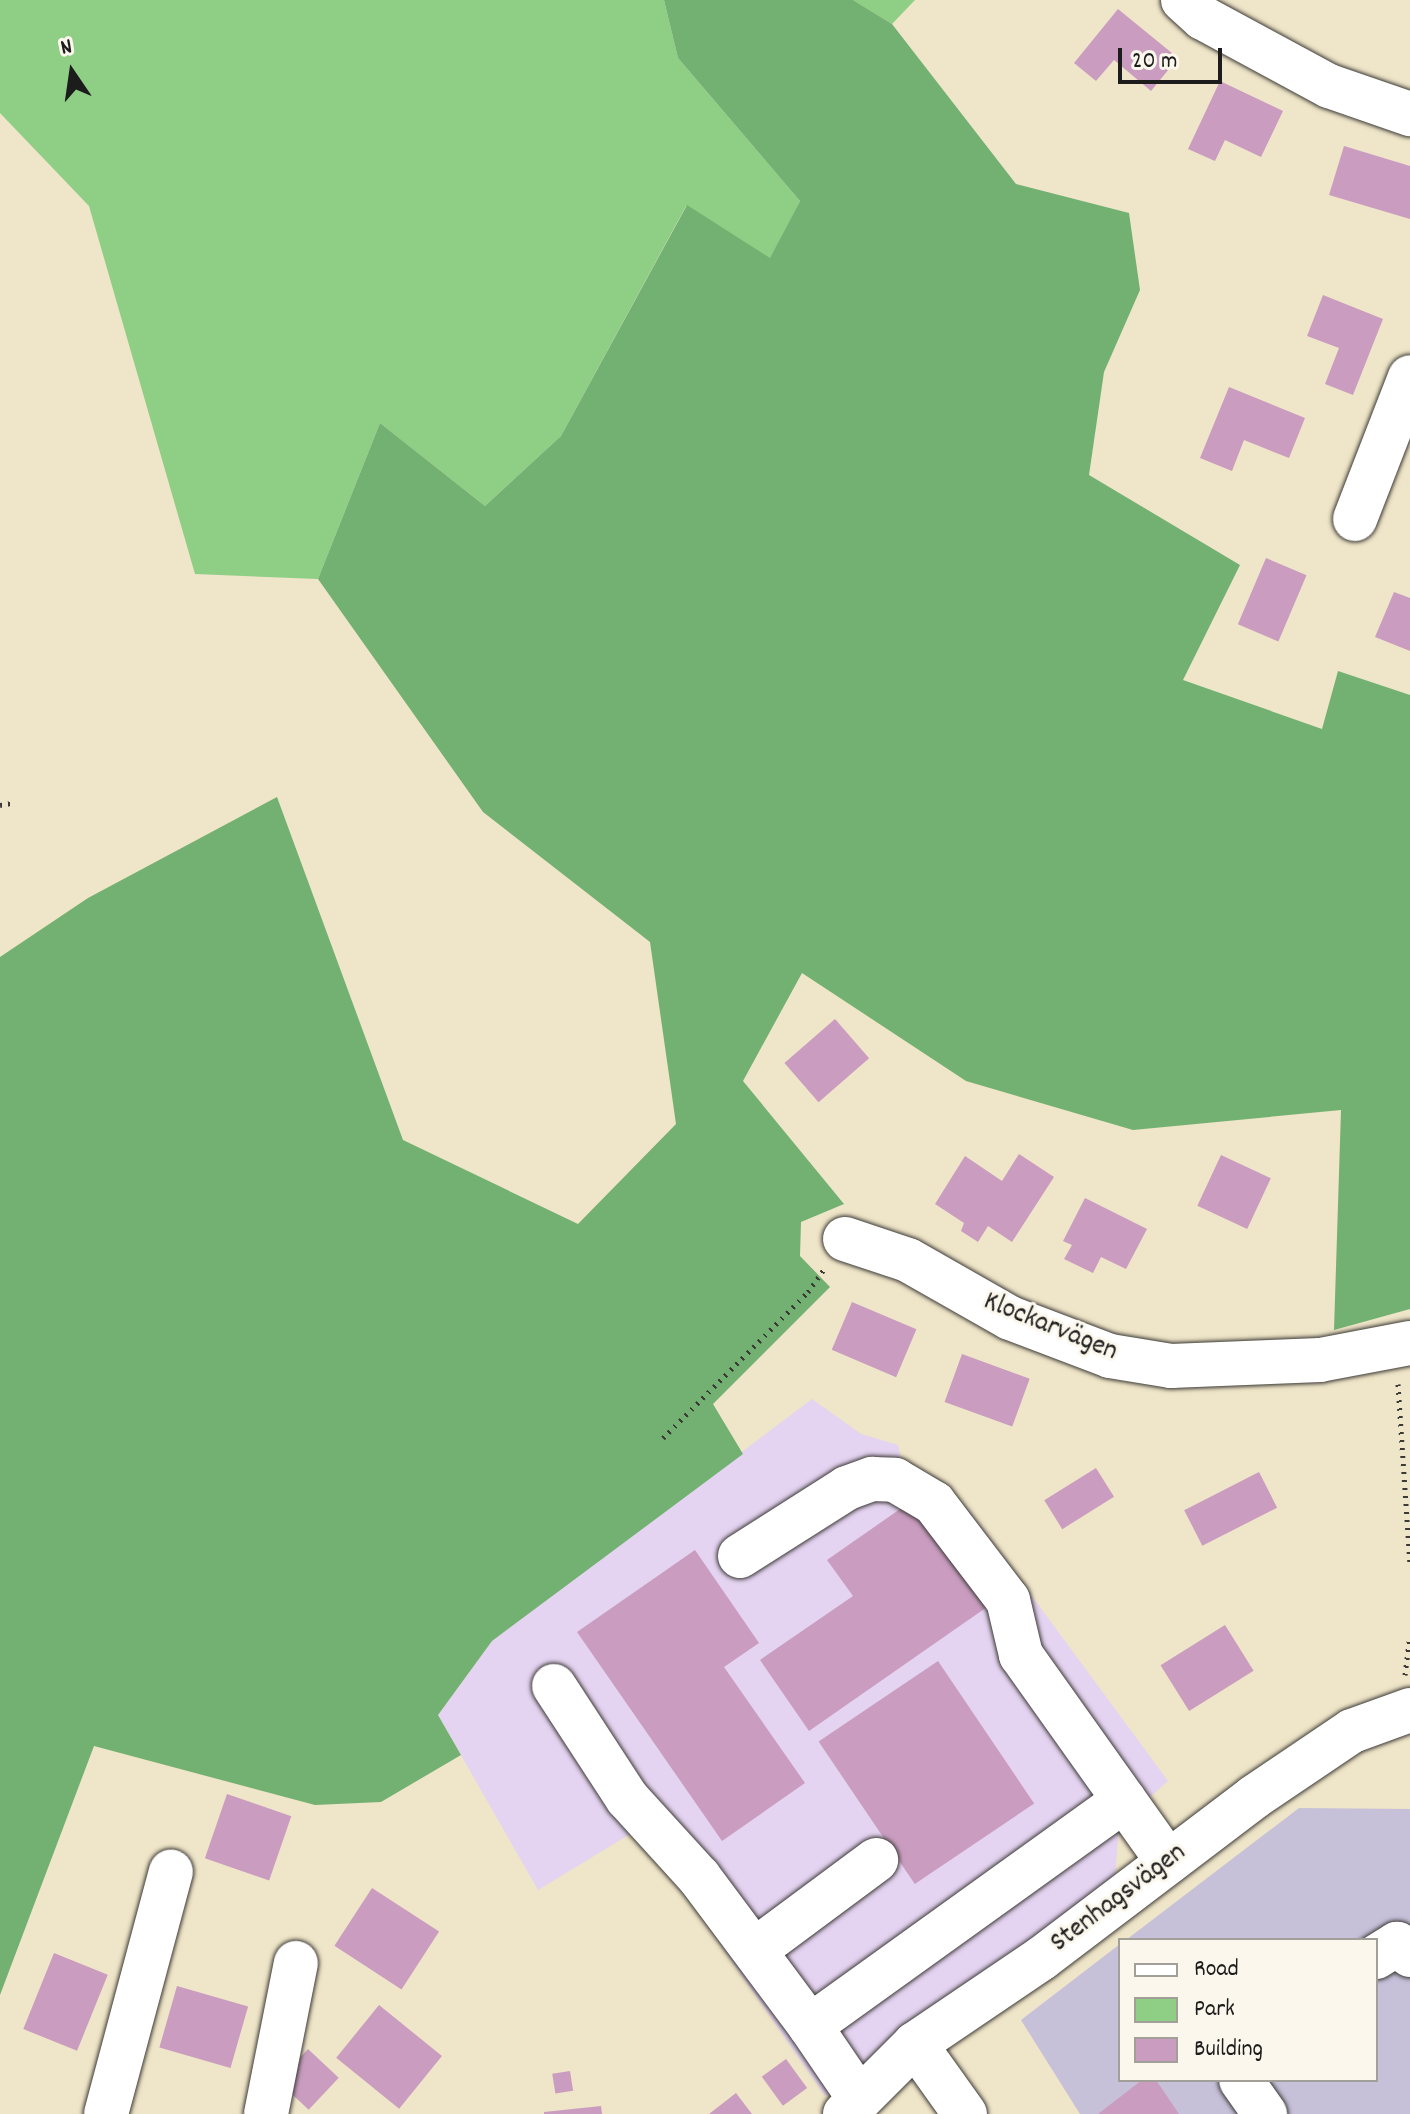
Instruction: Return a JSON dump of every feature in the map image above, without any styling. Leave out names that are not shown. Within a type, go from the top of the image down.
[{"type":"street","points":[[1183,0],[1203,18],[1329,86],[1410,114]]},
{"type":"street","points":[[1355,519],[1410,377]]},
{"type":"street","name":"Klockarvägen","points":[[845,1239],[908,1260],[1010,1318],[1110,1356],[1171,1366],[1320,1360],[1404,1344]]},
{"type":"street","points":[[740,1556],[847,1488],[872,1479],[895,1480],[934,1503],[1008,1600],[1021,1655],[1168,1862]]},
{"type":"street","points":[[554,1686],[627,1798],[699,1877],[810,2026],[852,2106]]},
{"type":"street","name":"Stenhagsvägen","points":[[852,2106],[915,2044],[1042,1958],[1168,1862],[1352,1731],[1410,1710]]},
{"type":"street","points":[[810,2026],[1124,1800]]},
{"type":"street","points":[[755,1950],[876,1860]]},
{"type":"street","points":[[106,2114],[171,1872]]},
{"type":"street","points":[[1378,1956],[1397,1944],[1410,1955]]},
{"type":"street","points":[[266,2114],[296,1963]]},
{"type":"street","points":[[915,2044],[965,2114]]},
{"type":"street","points":[[1242,2082],[1265,2114]]},
{"type":"path","points":[[0,805],[11,803]]},
{"type":"path","points":[[663,1438],[808,1292],[845,1239]]},
{"type":"path","points":[[1404,1344],[1400,1473],[1410,1563]]},
{"type":"shaded area","points":[[812,1399],[861,1434],[898,1445],[904,1471],[967,1508],[1168,1781],[1119,1825],[1115,1877],[825,2096],[640,1828],[538,1890],[438,1715],[492,1641]]},
{"type":"shaded area","points":[[1299,1808],[1410,1809],[1410,2114],[1080,2114],[1021,2020],[1118,1946],[1118,2082],[1378,2082],[1378,1938],[1129,1938]]},
{"type":"green space","points":[[0,0],[664,0],[678,58],[800,201],[770,259],[686,206],[561,436],[485,506],[380,423],[318,579],[195,574],[89,206],[0,113]]},
{"type":"green space","points":[[664,0],[853,0],[892,24],[1016,184],[1129,213],[1140,290],[1104,372],[1089,475],[1240,565],[1183,680],[1322,729],[1338,671],[1410,695],[1410,1309],[1334,1330],[1341,1110],[1133,1130],[966,1081],[802,973],[743,1081],[844,1204],[801,1222],[800,1256],[830,1287],[713,1404],[743,1454],[492,1641],[438,1715],[461,1755],[381,1802],[315,1805],[94,1746],[0,1995],[0,957],[88,898],[277,797],[403,1140],[578,1224],[676,1124],[650,942],[483,812],[318,579],[380,423],[485,506],[561,436],[687,205],[770,258],[800,201],[678,58]]},
{"type":"green space","points":[[853,0],[915,0],[892,24]]},
{"type":"building","points":[[1118,9],[1178,58],[1151,91],[1114,60],[1096,81],[1074,63]]},
{"type":"building","points":[[1220,81],[1283,111],[1261,157],[1225,140],[1215,161],[1188,149]]},
{"type":"building","points":[[1344,146],[1410,166],[1410,219],[1329,195]]},
{"type":"building","points":[[1323,295],[1383,319],[1353,395],[1325,384],[1339,348],[1307,336]]},
{"type":"building","points":[[1229,387],[1305,418],[1289,458],[1244,440],[1232,471],[1200,458]]},
{"type":"building","points":[[1266,558],[1307,575],[1278,641],[1238,624]]},
{"type":"building","points":[[1394,592],[1410,598],[1410,651],[1375,637]]},
{"type":"building","points":[[835,1019],[869,1058],[819,1102],[784,1063]]},
{"type":"building","points":[[1019,1154],[1054,1177],[1012,1242],[988,1226],[978,1242],[961,1231],[964,1223],[935,1204],[965,1156],[1002,1181]]},
{"type":"building","points":[[1221,1155],[1271,1178],[1247,1229],[1197,1206]]},
{"type":"building","points":[[1085,1198],[1147,1229],[1126,1269],[1101,1257],[1093,1273],[1064,1259],[1072,1245],[1063,1241]]},
{"type":"building","points":[[852,1302],[916,1329],[896,1377],[832,1350]]},
{"type":"building","points":[[962,1354],[1030,1379],[1012,1427],[945,1402]]},
{"type":"building","points":[[1096,1468],[1114,1497],[1062,1529],[1044,1500]]},
{"type":"building","points":[[1259,1472],[1277,1508],[1202,1546],[1184,1510]]},
{"type":"building","points":[[913,1500],[987,1607],[809,1731],[760,1660],[853,1596],[827,1560]]},
{"type":"building","points":[[695,1550],[759,1643],[724,1667],[805,1783],[722,1841],[577,1632]]},
{"type":"building","points":[[1225,1625],[1254,1671],[1189,1711],[1161,1665]]},
{"type":"building","points":[[938,1661],[1034,1804],[915,1884],[819,1742]]},
{"type":"building","points":[[227,1794],[291,1816],[269,1880],[205,1858]]},
{"type":"building","points":[[372,1888],[439,1932],[402,1989],[334,1946]]},
{"type":"building","points":[[54,1953],[108,1975],[77,2051],[23,2029]]},
{"type":"building","points":[[177,1986],[248,2006],[230,2068],[159,2048]]},
{"type":"building","points":[[379,2005],[442,2056],[399,2109],[336,2058]]},
{"type":"building","points":[[308,2049],[339,2078],[309,2110],[278,2081]]},
{"type":"building","points":[[786,2059],[807,2088],[783,2106],[762,2077]]},
{"type":"building","points":[[570,2071],[573,2091],[555,2094],[552,2074]]},
{"type":"building","points":[[1139,2082],[1157,2082],[1179,2114],[1098,2114]]},
{"type":"building","points":[[736,2093],[752,2114],[709,2114]]},
{"type":"building","points":[[601,2106],[602,2114],[544,2114],[544,2112]]}]
